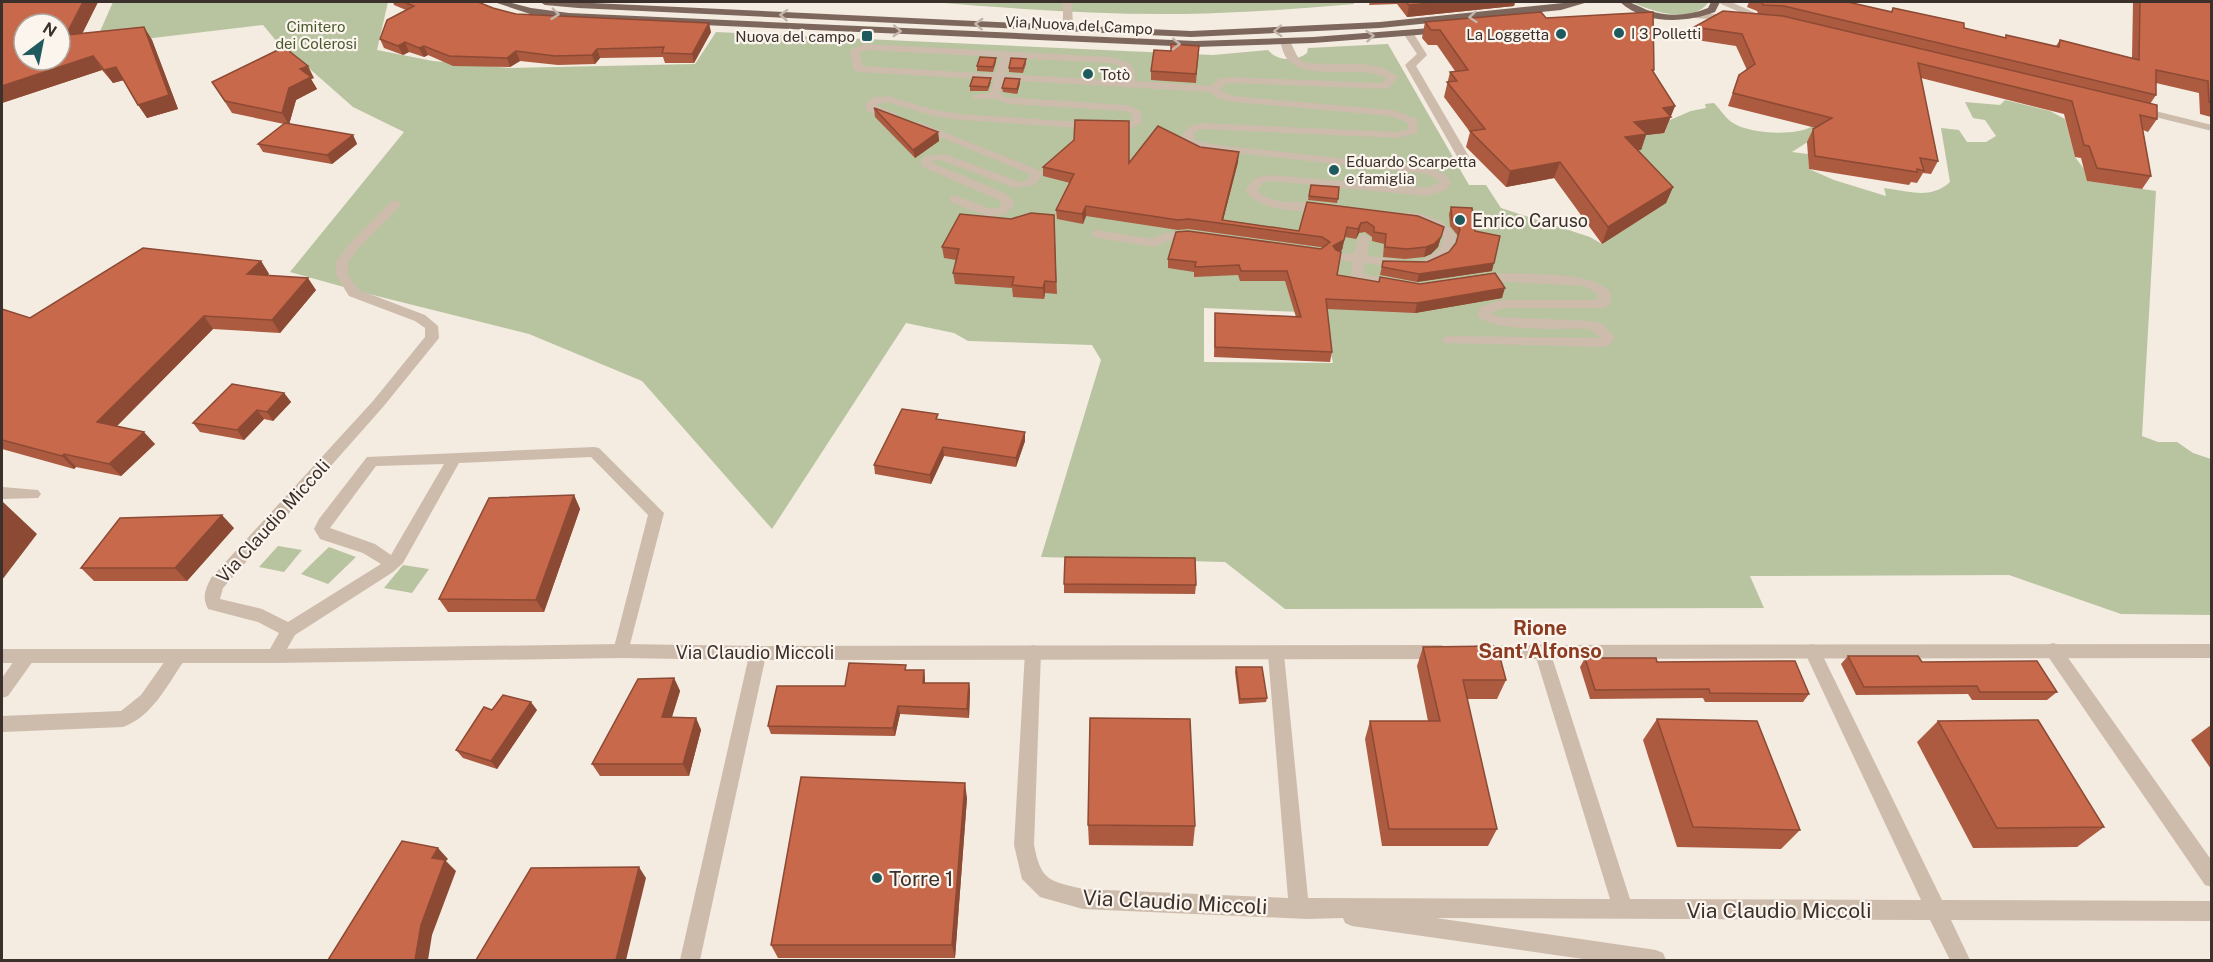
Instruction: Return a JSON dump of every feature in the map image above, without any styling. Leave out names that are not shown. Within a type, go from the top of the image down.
[{"type":"main road","name":"Via Nuova del Campo","points":[[499,2],[530,11],[569,16],[1147,44],[1244,44],[1451,30]]},
{"type":"main road","name":"Via Nuova del Campo","points":[[545,2],[578,6],[1170,33],[1240,33],[1380,25],[1565,7],[1583,2]]},
{"type":"main road","points":[[1531,10],[1558,2]]},
{"type":"main road","points":[[1625,2],[1658,15]]},
{"type":"main road","points":[[1621,15],[1683,18],[1698,16],[1712,10],[1715,2]]},
{"type":"street","points":[[1698,16],[1778,23],[1724,2]]},
{"type":"street","points":[[1067,3],[1068,29]]},
{"type":"street","points":[[1408,33],[1422,55],[1410,65],[1469,166]]},
{"type":"street","points":[[1215,89],[1222,81],[1232,80],[1376,87],[1385,86],[1393,77],[1375,69],[1318,66],[1296,62],[1285,41]]},
{"type":"street","points":[[1130,84],[1130,70],[1120,62],[864,46],[855,50],[858,69],[1215,89]]},
{"type":"street","points":[[998,96],[995,93],[1006,55]]},
{"type":"street","points":[[1215,89],[1217,94],[1233,99],[1393,113],[1413,121],[1414,130],[1398,135],[1201,126],[1188,132],[1187,137],[1191,142],[1199,145],[1429,171],[1442,177],[1445,183],[1442,188],[1427,192],[1270,178],[1259,180],[1251,190],[1255,196],[1265,202],[1341,210]]},
{"type":"street","points":[[954,200],[987,212],[1001,212],[1009,203],[1004,197],[927,165],[928,158],[941,156],[1019,186],[1031,183],[1037,173],[905,120],[871,109],[870,104],[878,99],[888,99],[934,113],[961,117],[1101,126],[1131,126],[1139,119],[1137,113],[1127,108],[1009,101],[998,96],[977,97]]},
{"type":"street","points":[[2131,108],[2211,128]]},
{"type":"street","name":"Via Claudio Miccoli","points":[[289,630],[262,616],[214,604],[211,598],[212,591],[398,382],[432,338],[431,326],[420,318],[354,293],[342,275],[342,262],[352,247],[396,204]]},
{"type":"street","points":[[1340,256],[1412,265],[1432,261],[1446,251],[1449,236],[1445,229],[1428,219],[1397,215]]},
{"type":"street","points":[[1096,234],[1155,243],[1164,237],[1188,235],[1208,237]]},
{"type":"street","points":[[1364,238],[1356,277],[1409,286]]},
{"type":"street","points":[[1449,340],[1600,343],[1605,342],[1608,337],[1606,332],[1590,325],[1497,321],[1484,315],[1486,309],[1503,304],[1603,304],[1605,293],[1585,282],[1491,277],[1463,281]]},
{"type":"street","name":"Via Claudio Miccoli","points":[[392,564],[374,550],[326,535],[322,529],[324,523],[372,461],[594,452],[656,513],[621,651]]},
{"type":"street","points":[[274,656],[289,630],[392,564],[455,458]]},
{"type":"street","points":[[2,493],[33,495]]},
{"type":"street","points":[[2053,650],[2211,878]]},
{"type":"street","name":"Via Claudio Miccoli","points":[[2,656],[274,656],[621,651],[1276,654],[1542,651],[2211,651]]},
{"type":"street","points":[[1542,651],[1623,909]]},
{"type":"street","points":[[1812,651],[1960,960]]},
{"type":"street","name":"Via Claudio Miccoli","points":[[1033,652],[1024,845],[1029,872],[1047,890],[1083,899],[1299,908],[2211,912]]},
{"type":"street","points":[[690,960],[758,653]]},
{"type":"street","points":[[1276,654],[1299,908]]},
{"type":"street","points":[[2,691],[27,656]]},
{"type":"street","points":[[2,724],[123,719],[142,705],[178,656]]},
{"type":"street","name":"Via Claudio Miccoli","points":[[1299,908],[1656,960]]},
{"type":"green space","name":"Cimitero dei Colerosi","points":[[113,2],[388,2],[377,50],[433,61],[510,68],[695,64],[716,32],[1213,55],[1268,50],[1276,56],[1287,59],[1303,56],[1307,53],[1308,48],[1388,44],[1469,185],[1486,185],[1501,208],[1590,237],[1602,244],[1628,138],[1691,111],[1706,108],[1705,104],[1714,103],[1733,123],[1750,130],[1783,133],[1803,130],[1811,127],[1804,115],[1834,125],[1792,152],[1808,154],[1809,169],[1834,180],[1886,196],[1884,188],[1927,193],[1942,188],[1950,182],[1941,128],[1959,130],[1967,142],[1986,142],[1996,136],[1985,120],[1973,118],[1965,102],[2000,105],[2005,100],[2050,111],[2065,119],[2075,157],[2084,169],[2088,181],[2156,191],[2142,436],[2158,442],[2177,442],[2193,453],[2211,459],[2211,615],[2121,614],[2009,575],[1750,576],[1764,608],[1285,609],[1225,562],[1041,557],[1101,360],[1092,345],[968,341],[954,333],[906,323],[772,529],[642,381],[529,334],[290,272],[404,132],[353,107],[311,70],[288,55],[263,25],[94,45]],"holes":[[[1204,308],[1323,313],[1333,363],[1204,362]]]},
{"type":"green space","points":[[932,2],[1354,2],[1354,4],[1248,12],[1121,14]]},
{"type":"green space","points":[[1632,2],[1708,3],[1701,9],[1682,15],[1660,12]]},
{"type":"green space","points":[[278,546],[302,550],[284,572],[259,567]]},
{"type":"green space","points":[[329,547],[356,557],[328,584],[301,574]]},
{"type":"green space","points":[[403,565],[429,569],[412,593],[384,588]]},
{"type":"building","points":[[2,2],[83,2],[72,23],[72,12],[12,12],[12,72],[44,72],[2,86]]},
{"type":"building","points":[[404,2],[478,2],[516,14],[709,23],[692,54],[662,53],[664,47],[597,49],[592,55],[555,56],[516,51],[507,58],[449,56],[424,46],[419,48],[405,42],[398,46],[380,39],[387,20],[414,6]]},
{"type":"building","points":[[1406,2],[1441,2],[1409,5]]},
{"type":"building","points":[[1762,2],[1848,2],[1892,12],[1893,8],[1964,23],[1964,28],[2006,38],[2006,35],[2059,47],[2060,40],[2139,60],[2140,2],[2211,2],[2211,103],[2209,102],[2208,81],[2156,70],[2156,95],[1784,6],[1763,5]]},
{"type":"building","points":[[1723,11],[1783,16],[2157,105],[2157,119],[2140,115],[2151,176],[2097,168],[2089,146],[2084,145],[2072,101],[1918,63],[1938,161],[1920,158],[1924,171],[1917,169],[1917,172],[1815,156],[1813,129],[1832,118],[1733,93],[1739,75],[1755,64],[1742,34],[1694,27]]},
{"type":"building","points":[[1541,12],[1546,18],[1653,12],[1654,70],[1652,70],[1675,106],[1663,108],[1671,117],[1634,122],[1647,134],[1625,137],[1673,187],[1608,227],[1560,162],[1510,171],[1470,131],[1485,129],[1447,82],[1457,81],[1450,72],[1468,70],[1440,30],[1431,30],[1425,22]]},
{"type":"building","points":[[144,27],[169,95],[138,105],[116,67],[104,70],[93,56],[72,63],[72,34]]},
{"type":"building","points":[[1171,44],[1199,46],[1196,74],[1151,71],[1154,50],[1171,51]]},
{"type":"building","points":[[284,47],[308,66],[300,69],[311,77],[289,88],[282,113],[225,101],[212,82]]},
{"type":"building","points":[[980,57],[996,58],[993,67],[977,66]]},
{"type":"building","points":[[1011,58],[1026,59],[1023,68],[1009,68]]},
{"type":"building","points":[[973,77],[991,78],[988,87],[970,86]]},
{"type":"building","points":[[1005,78],[1020,79],[1017,89],[1002,88]]},
{"type":"building","points":[[874,108],[877,109],[938,132],[913,150]]},
{"type":"building","points":[[1075,120],[1129,121],[1129,163],[1158,126],[1200,147],[1239,152],[1222,220],[1299,231],[1307,202],[1418,216],[1444,227],[1441,237],[1434,244],[1407,249],[1385,247],[1386,234],[1374,232],[1374,227],[1367,222],[1361,223],[1358,229],[1347,227],[1344,240],[1333,246],[1341,252],[1337,275],[1379,282],[1380,277],[1420,284],[1495,273],[1505,288],[1417,303],[1326,299],[1332,352],[1215,347],[1215,313],[1301,317],[1287,271],[1241,271],[1239,265],[1195,267],[1196,262],[1168,259],[1176,232],[1188,231],[1321,249],[1330,242],[1322,237],[1189,219],[1178,220],[1086,206],[1082,214],[1056,210],[1074,174],[1043,167],[1074,140]]},
{"type":"building","points":[[285,123],[353,135],[327,155],[258,144]]},
{"type":"building","points":[[1311,185],[1339,187],[1338,199],[1309,196]]},
{"type":"building","points":[[1451,207],[1472,208],[1475,231],[1500,236],[1494,263],[1419,274],[1382,267],[1383,261],[1427,262],[1449,252],[1456,243],[1460,229],[1452,219]]},
{"type":"building","points":[[1031,213],[1054,215],[1056,282],[1045,281],[1043,288],[1012,285],[1014,277],[953,273],[959,249],[942,247],[960,214],[1011,219]]},
{"type":"building","points":[[143,248],[261,261],[247,274],[308,278],[272,320],[204,316],[97,422],[144,432],[109,464],[64,454],[62,456],[2,440],[2,309],[30,318]]},
{"type":"building","points":[[232,384],[284,393],[267,412],[257,410],[237,430],[193,423]]},
{"type":"building","points":[[902,409],[938,414],[936,419],[1025,432],[1016,458],[943,447],[930,475],[874,465]]},
{"type":"building","points":[[574,495],[536,600],[439,599],[489,498]]},
{"type":"building","points":[[222,515],[175,568],[81,568],[120,518]]},
{"type":"building","points":[[1065,557],[1195,558],[1196,585],[1064,584]]},
{"type":"building","points":[[1497,646],[1506,680],[1463,680],[1497,829],[1389,829],[1370,721],[1440,721],[1423,647]]},
{"type":"building","points":[[1848,656],[1918,656],[1922,662],[2037,661],[2057,692],[1980,692],[1977,686],[1864,687]]},
{"type":"building","points":[[1585,658],[1656,658],[1657,662],[1795,661],[1809,694],[1710,693],[1709,689],[1595,690]]},
{"type":"building","points":[[849,663],[906,665],[905,670],[924,670],[923,683],[969,683],[967,709],[898,706],[893,728],[768,726],[777,686],[845,686]]},
{"type":"building","points":[[1236,667],[1262,667],[1267,698],[1240,699]]},
{"type":"building","points":[[674,678],[662,717],[696,718],[683,764],[592,764],[638,679]]},
{"type":"building","points":[[503,695],[531,702],[491,761],[456,750],[484,707],[492,710]]},
{"type":"building","points":[[1090,718],[1190,719],[1195,826],[1088,825]]},
{"type":"building","points":[[1657,719],[1757,721],[1800,830],[1693,827]]},
{"type":"building","points":[[2038,720],[2104,827],[1997,828],[1938,721]]},
{"type":"building","name":"Torre 1","points":[[801,777],[965,783],[952,945],[771,945]]},
{"type":"building","points":[[402,841],[438,848],[432,858],[445,860],[421,925],[415,960],[328,960]]},
{"type":"building","points":[[639,867],[616,960],[476,960],[531,868]]},
{"type":"place","name":"I 3 Polletti","points":[[1619,33]]},
{"type":"place","name":"La Loggetta","points":[[1561,34]]},
{"type":"place","name":"Nuova del campo","points":[[867,36]]},
{"type":"place","name":"Totò","points":[[1088,74]]},
{"type":"place","name":"Eduardo Scarpetta e famiglia","points":[[1334,170]]},
{"type":"place","name":"Enrico Caruso","points":[[1460,220]]},
{"type":"place","name":"Torre 1","points":[[877,878]]},
{"type":"district","name":"Rione Sant'Alfonso","points":[[1540,640]]}]
